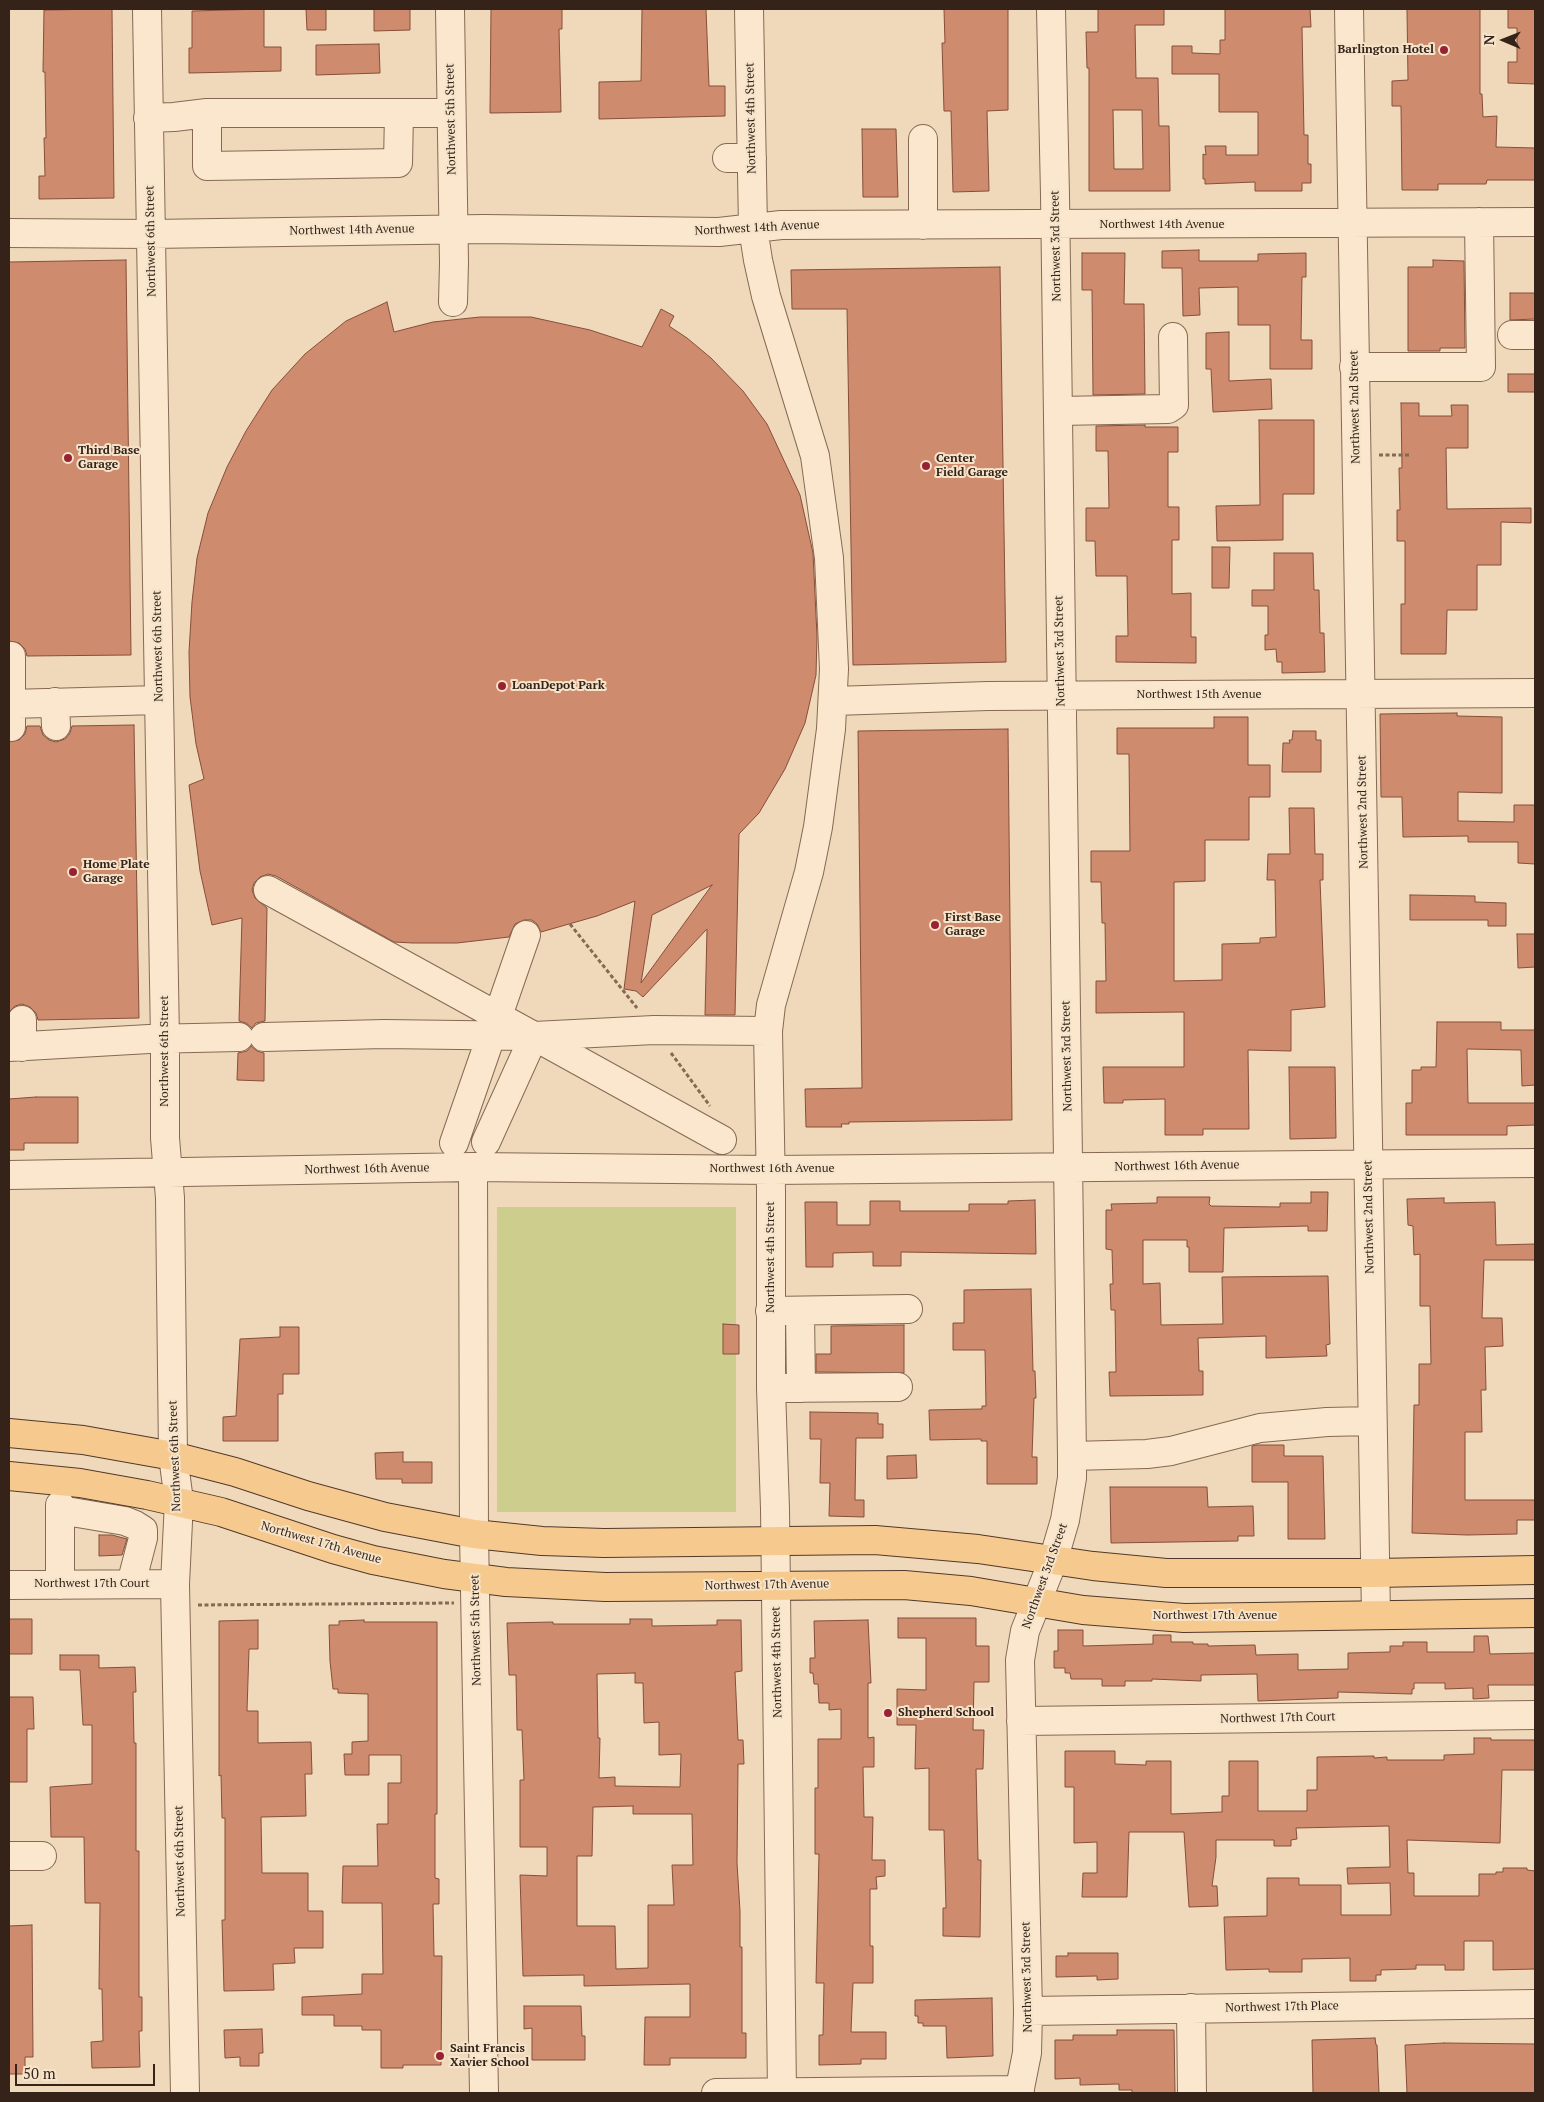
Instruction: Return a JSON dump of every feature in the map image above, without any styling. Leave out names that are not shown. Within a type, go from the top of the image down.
[{"type":"main road","points":[[9,1433],[83,1440],[173,1456],[235,1472],[384,1518],[474,1534],[542,1541],[596,1543],[875,1540],[934,1544],[1116,1569],[1166,1573],[1375,1573],[1535,1570]]},
{"type":"main road","name":"Northwest 17th Avenue","points":[[9,1476],[80,1483],[179,1502],[221,1512],[357,1556],[475,1578],[540,1584],[605,1587],[904,1585],[971,1591],[1083,1610],[1184,1618],[1376,1614],[1535,1614]]},
{"type":"street","name":"Northwest 6th Street","points":[[147,9],[160,700],[165,1138],[170,1198],[173,1456],[179,1502],[176,1584],[185,2093]]},
{"type":"street","name":"Northwest 5th Street","points":[[450,9],[451,113],[463,163],[453,229],[453,302]]},
{"type":"street","name":"Northwest 4th Street","points":[[749,9],[739,158],[753,228],[759,271],[815,456],[828,558],[834,701],[818,827],[809,872],[771,1005],[768,1031],[771,1170],[771,1388],[776,1585],[782,2093]]},
{"type":"street","name":"Northwest 3rd Street","points":[[1020,2092],[1027,2053],[1028,2010],[1020,1660],[1022,1642],[1035,1602],[1053,1561],[1068,1507],[1072,1456],[1056,225],[1051,9]]},
{"type":"street","name":"Northwest 2nd Street","points":[[1349,9],[1376,1614]]},
{"type":"street","points":[[207,113],[207,166],[398,163],[399,112]]},
{"type":"street","points":[[148,118],[207,113],[451,113]]},
{"type":"street","points":[[923,140],[923,225]]},
{"type":"street","points":[[1354,367],[1481,367],[1479,222]]},
{"type":"street","name":"Northwest 14th Avenue","points":[[9,233],[151,234],[453,229],[719,232],[780,225],[1535,222]]},
{"type":"street","points":[[1058,411],[1168,409],[1174,405],[1173,336]]},
{"type":"street","points":[[11,656],[10,712],[55,714],[97,701],[160,700]]},
{"type":"street","name":"Northwest 15th Avenue","points":[[834,701],[988,696],[1535,693]]},
{"type":"street","points":[[268,890],[494,1025],[534,1036],[722,1140]]},
{"type":"street","points":[[454,1142],[526,935]]},
{"type":"street","points":[[22,1020],[24,1047],[165,1039],[384,1034],[494,1025]]},
{"type":"street","points":[[534,1036],[654,1030],[768,1031]]},
{"type":"street","points":[[486,1142],[534,1036]]},
{"type":"street","name":"Northwest 16th Avenue","points":[[9,1174],[473,1167],[771,1170],[1535,1163]]},
{"type":"street","name":"Northwest 5th Street","points":[[473,1167],[474,1534],[484,2093]]},
{"type":"street","points":[[770,1311],[908,1308]]},
{"type":"street","points":[[800,1311],[801,1388]]},
{"type":"street","points":[[771,1388],[898,1387]]},
{"type":"street","points":[[1072,1456],[1147,1454],[1170,1451],[1260,1428],[1327,1422],[1372,1422]]},
{"type":"street","points":[[60,1584],[60,1508],[125,1521],[143,1530],[143,1538],[131,1584]]},
{"type":"street","name":"Northwest 17th Court","points":[[9,1585],[176,1584]]},
{"type":"street","name":"Northwest 17th Court","points":[[1021,1721],[1535,1715]]},
{"type":"street","points":[[9,1856],[42,1856]]},
{"type":"street","name":"Northwest 17th Place","points":[[1028,2010],[1535,2004]]},
{"type":"street","points":[[1191,2008],[1192,2093]]},
{"type":"street","points":[[716,2093],[1020,2092]]},
{"type":"path","points":[[1378,455],[1409,455]]},
{"type":"path","points":[[195,1606],[454,1603]]},
{"type":"green space","points":[[497,1207],[736,1207],[736,1325],[723,1325],[723,1353],[736,1354],[736,1512],[497,1512]]},
{"type":"building","points":[[112,9],[114,198],[39,199],[39,176],[45,176],[44,10]]},
{"type":"building","points":[[264,9],[264,47],[281,47],[281,71],[189,73],[189,48],[192,48],[192,11]]},
{"type":"building","points":[[306,9],[326,9],[326,30],[307,30]]},
{"type":"building","points":[[374,9],[410,9],[410,30],[374,31]]},
{"type":"building","points":[[491,9],[562,9],[562,29],[559,29],[561,112],[490,113]]},
{"type":"building","points":[[642,9],[706,9],[709,86],[725,86],[725,116],[599,119],[599,82],[641,81]]},
{"type":"building","points":[[944,9],[1008,9],[1008,110],[987,111],[989,191],[953,192],[951,111],[944,111],[942,43],[945,43]]},
{"type":"building","points":[[1098,9],[1164,9],[1164,25],[1135,25],[1136,78],[1158,78],[1159,126],[1169,126],[1170,191],[1089,191],[1089,68],[1087,68],[1086,32],[1098,32]],"holes":[[[1113,110],[1142,110],[1143,169],[1114,169]]]},
{"type":"building","points":[[1225,9],[1310,9],[1311,27],[1302,27],[1304,135],[1308,135],[1308,164],[1311,164],[1311,183],[1302,183],[1302,191],[1255,191],[1255,182],[1205,184],[1205,179],[1203,179],[1203,154],[1206,155],[1205,146],[1226,146],[1226,155],[1258,155],[1258,112],[1219,112],[1219,74],[1172,74],[1172,46],[1192,46],[1192,53],[1220,54],[1220,40],[1225,40]]},
{"type":"building","points":[[1407,9],[1480,9],[1480,94],[1482,94],[1483,117],[1497,116],[1496,147],[1535,148],[1535,180],[1487,180],[1486,184],[1438,184],[1438,190],[1402,190],[1401,106],[1392,106],[1392,81],[1408,80]]},
{"type":"building","points":[[1508,9],[1535,9],[1535,84],[1508,83],[1508,62],[1517,62],[1517,28],[1508,28]]},
{"type":"building","points":[[379,44],[380,73],[316,75],[316,45]]},
{"type":"building","points":[[862,129],[896,129],[898,197],[863,197]]},
{"type":"building","points":[[1199,250],[1199,261],[1258,261],[1258,254],[1306,253],[1306,277],[1302,277],[1301,340],[1312,340],[1312,369],[1270,369],[1270,325],[1238,325],[1238,287],[1199,288],[1200,315],[1183,316],[1182,268],[1162,268],[1162,251]]},
{"type":"building","points":[[1082,253],[1125,253],[1124,304],[1144,304],[1145,394],[1093,395],[1092,290],[1082,290]]},
{"type":"building","name":"Third Base Garage","points":[[126,260],[131,655],[27,656],[25,649],[19,643],[9,641],[9,262]]},
{"type":"building","points":[[1433,260],[1464,261],[1465,348],[1440,348],[1440,351],[1408,351],[1408,267],[1433,267]]},
{"type":"building","name":"Center Field Garage","points":[[1000,267],[1006,662],[853,665],[847,309],[792,309],[791,270]]},
{"type":"building","points":[[1510,293],[1535,293],[1535,319],[1510,320]]},
{"type":"building","name":"LoanDepot Park","points":[[387,302],[394,332],[433,322],[480,317],[531,317],[590,330],[642,347],[661,309],[674,316],[669,326],[711,358],[743,391],[767,424],[800,495],[813,553],[817,636],[816,675],[805,723],[785,769],[759,813],[739,834],[735,1015],[705,1015],[707,929],[643,997],[636,991],[624,989],[635,901],[597,916],[541,932],[537,924],[532,920],[524,920],[515,924],[509,937],[457,943],[394,942],[276,876],[268,874],[260,877],[254,883],[252,890],[255,898],[267,908],[265,1021],[256,1023],[252,1028],[246,1023],[239,1021],[242,918],[212,925],[200,871],[189,785],[204,779],[196,744],[190,697],[189,652],[197,558],[208,513],[227,467],[246,431],[272,390],[305,354],[346,321]],"holes":[[[712,885],[641,983],[652,915]]]},
{"type":"building","points":[[1229,332],[1229,381],[1271,379],[1272,409],[1213,412],[1211,369],[1206,369],[1206,333]]},
{"type":"building","points":[[1508,374],[1535,374],[1535,392],[1508,392]]},
{"type":"building","points":[[1401,403],[1419,403],[1419,416],[1452,416],[1451,405],[1468,405],[1468,448],[1446,448],[1447,509],[1531,508],[1531,523],[1501,522],[1501,565],[1477,565],[1477,610],[1447,610],[1446,654],[1401,654],[1401,604],[1405,604],[1405,541],[1397,541],[1397,510],[1400,510],[1399,468],[1402,468]]},
{"type":"building","points":[[1259,420],[1314,420],[1314,494],[1283,494],[1283,540],[1217,541],[1216,506],[1260,505]]},
{"type":"building","points":[[1145,425],[1145,427],[1178,427],[1178,452],[1168,452],[1168,507],[1179,507],[1179,540],[1172,540],[1172,594],[1191,593],[1191,637],[1196,637],[1196,663],[1116,662],[1116,636],[1128,636],[1127,576],[1096,576],[1095,541],[1086,541],[1086,508],[1109,508],[1108,451],[1096,451],[1096,426]]},
{"type":"building","points":[[1212,547],[1230,547],[1229,588],[1212,588]]},
{"type":"building","points":[[1274,553],[1313,553],[1314,590],[1319,590],[1320,633],[1324,633],[1325,672],[1282,673],[1282,662],[1277,662],[1276,649],[1265,650],[1265,635],[1268,635],[1268,606],[1252,606],[1252,590],[1274,590]]},
{"type":"building","points":[[1457,713],[1457,716],[1502,717],[1502,793],[1458,792],[1458,821],[1514,822],[1514,805],[1535,805],[1535,864],[1518,863],[1518,842],[1468,842],[1468,836],[1403,837],[1402,797],[1381,797],[1380,714]]},
{"type":"building","points":[[1214,717],[1248,717],[1248,765],[1270,765],[1270,797],[1249,797],[1249,840],[1205,840],[1205,881],[1174,882],[1174,981],[1222,980],[1222,944],[1260,943],[1260,938],[1276,937],[1275,880],[1267,880],[1268,854],[1290,854],[1289,808],[1314,808],[1315,854],[1323,854],[1323,880],[1320,880],[1325,1007],[1291,1010],[1291,1051],[1248,1050],[1249,1129],[1203,1129],[1203,1135],[1165,1135],[1165,1099],[1123,1100],[1123,1103],[1104,1103],[1103,1067],[1184,1067],[1184,1012],[1096,1013],[1096,981],[1106,981],[1105,923],[1102,923],[1101,882],[1091,882],[1091,851],[1130,851],[1129,754],[1117,754],[1117,728],[1214,728]]},
{"type":"building","name":"Home Plate Garage","points":[[134,725],[139,1018],[38,1020],[36,1013],[30,1007],[22,1004],[15,1006],[9,1012],[9,742],[19,740],[25,734],[27,726],[40,726],[43,735],[49,740],[56,742],[65,739],[70,733],[72,726]]},
{"type":"building","name":"First Base Garage","points":[[1008,729],[1012,1120],[849,1122],[849,1124],[841,1124],[842,1127],[806,1127],[805,1089],[862,1088],[858,731]]},
{"type":"building","points":[[1293,731],[1316,731],[1316,740],[1321,740],[1321,772],[1282,772],[1283,743],[1290,743],[1289,740],[1292,740]]},
{"type":"building","points":[[1410,895],[1475,896],[1475,902],[1506,903],[1506,926],[1488,926],[1488,920],[1410,920]]},
{"type":"building","points":[[1517,934],[1535,934],[1535,967],[1518,968]]},
{"type":"building","points":[[1437,1022],[1501,1022],[1501,1030],[1535,1030],[1535,1085],[1522,1086],[1521,1050],[1467,1049],[1468,1103],[1535,1103],[1535,1125],[1507,1126],[1507,1135],[1406,1135],[1406,1103],[1412,1103],[1412,1070],[1421,1070],[1421,1067],[1436,1067]]},
{"type":"building","points":[[251,1046],[257,1051],[264,1053],[264,1081],[237,1080],[238,1053],[247,1051]]},
{"type":"building","points":[[1289,1067],[1335,1067],[1336,1138],[1290,1139]]},
{"type":"building","points":[[78,1097],[78,1143],[24,1143],[24,1150],[9,1150],[9,1099]]},
{"type":"building","points":[[1311,1192],[1328,1192],[1327,1231],[1308,1231],[1308,1226],[1224,1228],[1223,1272],[1189,1272],[1189,1247],[1187,1247],[1187,1240],[1143,1240],[1143,1284],[1160,1283],[1161,1325],[1223,1324],[1222,1277],[1328,1276],[1330,1344],[1326,1345],[1327,1356],[1266,1358],[1266,1336],[1198,1338],[1199,1371],[1203,1371],[1203,1395],[1110,1396],[1109,1372],[1116,1372],[1115,1310],[1111,1310],[1110,1284],[1113,1284],[1112,1250],[1106,1249],[1106,1210],[1112,1210],[1111,1204],[1157,1203],[1157,1197],[1210,1197],[1209,1204],[1211,1206],[1280,1207],[1280,1203],[1311,1203]]},
{"type":"building","points":[[1444,1198],[1444,1203],[1495,1202],[1496,1245],[1535,1244],[1535,1260],[1484,1260],[1482,1318],[1502,1318],[1503,1346],[1485,1347],[1486,1390],[1481,1390],[1482,1432],[1465,1432],[1465,1500],[1535,1500],[1535,1520],[1517,1520],[1517,1534],[1412,1533],[1414,1405],[1419,1405],[1419,1364],[1431,1364],[1430,1306],[1420,1306],[1420,1254],[1414,1255],[1413,1226],[1408,1225],[1407,1199]]},
{"type":"building","points":[[1035,1200],[1036,1254],[901,1252],[901,1266],[873,1266],[873,1252],[833,1253],[833,1267],[806,1267],[805,1202],[837,1202],[837,1225],[870,1225],[870,1201],[900,1201],[900,1211],[969,1211],[969,1204],[1008,1204],[1008,1201]]},
{"type":"building","points":[[1031,1289],[1033,1371],[1035,1371],[1036,1398],[1034,1398],[1032,1457],[1037,1457],[1037,1484],[987,1484],[987,1441],[981,1441],[981,1439],[930,1440],[929,1410],[982,1409],[982,1406],[986,1406],[985,1350],[953,1350],[953,1323],[964,1323],[964,1290]]},
{"type":"building","points":[[723,1324],[739,1325],[739,1354],[723,1354]]},
{"type":"building","points":[[904,1325],[904,1373],[816,1372],[816,1354],[831,1354],[831,1326]]},
{"type":"building","points":[[280,1327],[299,1327],[299,1374],[283,1374],[283,1394],[278,1394],[278,1441],[223,1441],[223,1417],[236,1416],[240,1339],[280,1337]]},
{"type":"building","points":[[810,1412],[878,1413],[878,1424],[883,1424],[883,1438],[856,1438],[855,1500],[864,1500],[864,1517],[829,1516],[830,1483],[820,1483],[821,1439],[810,1439]]},
{"type":"building","points":[[1284,1445],[1284,1456],[1323,1456],[1325,1539],[1288,1539],[1288,1482],[1252,1482],[1252,1446]]},
{"type":"building","points":[[403,1452],[403,1462],[432,1462],[432,1483],[402,1483],[402,1479],[376,1479],[375,1453]]},
{"type":"building","points":[[916,1455],[917,1478],[887,1479],[887,1456]]},
{"type":"building","points":[[1110,1487],[1207,1487],[1208,1507],[1253,1506],[1254,1536],[1238,1536],[1238,1541],[1111,1543]]},
{"type":"building","points":[[99,1535],[112,1535],[127,1539],[122,1555],[99,1556]]},
{"type":"building","points":[[898,1618],[976,1618],[976,1646],[989,1646],[989,1682],[974,1682],[973,1730],[984,1730],[983,1769],[976,1769],[978,1860],[981,1860],[980,1937],[943,1936],[943,1908],[946,1908],[944,1830],[929,1830],[929,1768],[915,1769],[916,1725],[897,1725],[897,1689],[926,1690],[926,1638],[898,1638]]},
{"type":"building","points":[[9,1619],[32,1619],[32,1654],[9,1654]]},
{"type":"building","points":[[630,1619],[652,1619],[652,1626],[717,1625],[717,1620],[741,1620],[742,1671],[735,1672],[738,1740],[743,1740],[744,1764],[738,1764],[737,1863],[740,1947],[742,1947],[742,2033],[746,2033],[746,2058],[670,2058],[670,2065],[644,2065],[645,2017],[690,2017],[690,1984],[584,1986],[584,1975],[523,1976],[520,1875],[547,1876],[547,1847],[520,1847],[520,1780],[524,1780],[522,1730],[517,1730],[516,1675],[509,1675],[507,1623],[630,1624]],"holes":[[[635,1673],[635,1683],[643,1683],[644,1723],[659,1722],[659,1755],[681,1754],[680,1787],[615,1786],[615,1777],[599,1778],[600,1738],[598,1738],[597,1674]],[[633,1806],[633,1814],[692,1814],[693,1865],[672,1865],[674,1905],[648,1905],[648,1968],[616,1969],[615,1926],[577,1926],[577,1856],[592,1856],[593,1807]]]},
{"type":"building","points":[[258,1620],[258,1649],[249,1649],[247,1711],[258,1711],[258,1743],[311,1742],[312,1774],[305,1774],[306,1816],[261,1817],[262,1873],[308,1873],[308,1911],[323,1911],[323,1948],[294,1948],[295,1963],[273,1964],[274,1990],[224,1991],[222,1920],[225,1920],[225,1818],[222,1818],[221,1775],[219,1776],[219,1621]]},
{"type":"building","points":[[364,1620],[364,1622],[437,1622],[435,1878],[439,1879],[439,1904],[433,1904],[434,1956],[442,1956],[441,2065],[403,2065],[403,2068],[381,2068],[381,2030],[362,2030],[362,2026],[334,2026],[334,2015],[302,2015],[302,1997],[362,1994],[362,1974],[383,1974],[382,1903],[342,1903],[343,1866],[378,1866],[377,1824],[388,1824],[388,1783],[401,1783],[401,1755],[369,1755],[369,1775],[345,1775],[344,1754],[352,1754],[352,1742],[368,1741],[368,1694],[338,1693],[338,1689],[333,1689],[329,1625],[339,1625],[339,1621]]},
{"type":"building","points":[[868,1620],[871,1683],[868,1683],[868,1738],[874,1737],[874,1767],[863,1767],[864,1817],[873,1817],[872,1860],[885,1860],[885,1876],[876,1877],[877,1889],[870,1889],[870,1946],[873,1946],[873,1983],[853,1983],[851,2032],[886,2032],[886,2059],[861,2059],[861,2064],[819,2065],[819,2035],[823,2035],[824,1983],[816,1983],[819,1854],[815,1854],[815,1788],[818,1788],[818,1739],[841,1739],[841,1709],[829,1710],[829,1703],[819,1703],[818,1684],[814,1684],[813,1673],[810,1673],[810,1658],[815,1658],[814,1621]]},
{"type":"building","points":[[1058,1630],[1083,1630],[1083,1646],[1153,1644],[1153,1635],[1171,1635],[1171,1642],[1193,1642],[1193,1644],[1208,1644],[1208,1646],[1255,1645],[1256,1655],[1298,1654],[1298,1670],[1348,1669],[1348,1653],[1390,1652],[1390,1646],[1403,1646],[1403,1642],[1427,1642],[1427,1652],[1474,1652],[1474,1636],[1488,1636],[1490,1654],[1535,1653],[1535,1685],[1488,1685],[1489,1698],[1473,1699],[1473,1688],[1445,1689],[1445,1683],[1414,1683],[1412,1694],[1338,1692],[1338,1698],[1258,1701],[1257,1674],[1201,1675],[1201,1681],[1152,1679],[1152,1681],[1125,1681],[1125,1686],[1102,1686],[1102,1679],[1071,1679],[1070,1673],[1065,1673],[1065,1668],[1054,1668],[1054,1651],[1058,1651]]},
{"type":"building","points":[[60,1655],[99,1655],[99,1668],[135,1667],[136,1692],[133,1692],[134,1743],[136,1743],[136,1851],[139,1851],[139,1997],[142,1997],[142,2031],[139,2031],[140,2067],[92,2068],[91,2042],[103,2041],[102,1989],[99,1989],[100,1903],[85,1903],[84,1837],[51,1837],[50,1787],[92,1784],[92,1725],[83,1725],[80,1670],[60,1670]]},
{"type":"building","points":[[9,1697],[33,1697],[34,1729],[27,1729],[27,1782],[9,1782]]},
{"type":"building","points":[[1474,1738],[1535,1740],[1535,1770],[1502,1770],[1500,1843],[1407,1840],[1408,1873],[1414,1873],[1414,1896],[1479,1896],[1479,1874],[1496,1874],[1496,1872],[1503,1872],[1503,1868],[1527,1868],[1527,1870],[1535,1871],[1535,1969],[1493,1970],[1493,1941],[1464,1941],[1464,1970],[1445,1970],[1445,1965],[1416,1965],[1416,1969],[1381,1970],[1381,1975],[1376,1975],[1376,1981],[1350,1981],[1350,1958],[1302,1959],[1302,1972],[1269,1972],[1269,1969],[1226,1970],[1224,1917],[1267,1916],[1267,1878],[1299,1878],[1299,1885],[1341,1885],[1341,1915],[1391,1915],[1390,1883],[1348,1884],[1347,1868],[1390,1867],[1389,1826],[1296,1828],[1297,1839],[1291,1840],[1291,1846],[1274,1846],[1274,1840],[1216,1840],[1212,1886],[1217,1886],[1218,1906],[1189,1907],[1184,1832],[1129,1832],[1127,1897],[1082,1897],[1083,1873],[1097,1873],[1097,1842],[1074,1843],[1074,1787],[1065,1787],[1065,1751],[1115,1751],[1115,1764],[1146,1765],[1146,1761],[1171,1761],[1171,1814],[1222,1812],[1222,1796],[1229,1796],[1229,1761],[1258,1761],[1258,1811],[1307,1811],[1307,1790],[1317,1790],[1317,1757],[1374,1756],[1374,1758],[1387,1757],[1387,1760],[1444,1760],[1444,1755],[1474,1754]]},
{"type":"building","points":[[32,1925],[33,2057],[25,2057],[25,2074],[9,2074],[9,1926]]},
{"type":"building","points":[[1068,1953],[1118,1953],[1118,1979],[1097,1980],[1097,1976],[1056,1977],[1056,1956],[1068,1956]]},
{"type":"building","points":[[992,1998],[993,2056],[947,2058],[946,2026],[923,2026],[923,2023],[918,2023],[918,2016],[915,2016],[915,2000]]},
{"type":"building","points":[[524,2006],[581,2006],[582,2036],[585,2036],[585,2060],[532,2060],[532,2028],[524,2029]]},
{"type":"building","points":[[262,2029],[263,2053],[259,2053],[259,2066],[240,2066],[240,2057],[225,2058],[224,2030]]},
{"type":"building","points":[[1117,2030],[1174,2030],[1175,2093],[1132,2093],[1132,2090],[1119,2090],[1119,2084],[1080,2085],[1080,2078],[1055,2079],[1055,2040],[1073,2040],[1073,2035],[1117,2035]]},
{"type":"building","points":[[1375,2038],[1379,2093],[1313,2093],[1312,2040]]},
{"type":"building","points":[[1444,2043],[1535,2044],[1535,2093],[1407,2093],[1405,2045]]},
{"type":"place","name":"Barlington Hotel","points":[[1444,50]]},
{"type":"place","name":"Third Base Garage","points":[[68,458]]},
{"type":"place","name":"Center Field Garage","points":[[926,466]]},
{"type":"place","name":"LoanDepot Park","points":[[502,686]]},
{"type":"place","name":"Home Plate Garage","points":[[73,872]]},
{"type":"place","name":"First Base Garage","points":[[935,925]]},
{"type":"place","name":"Shepherd School","points":[[888,1713]]},
{"type":"place","name":"Saint Francis Xavier School","points":[[440,2056]]}]
